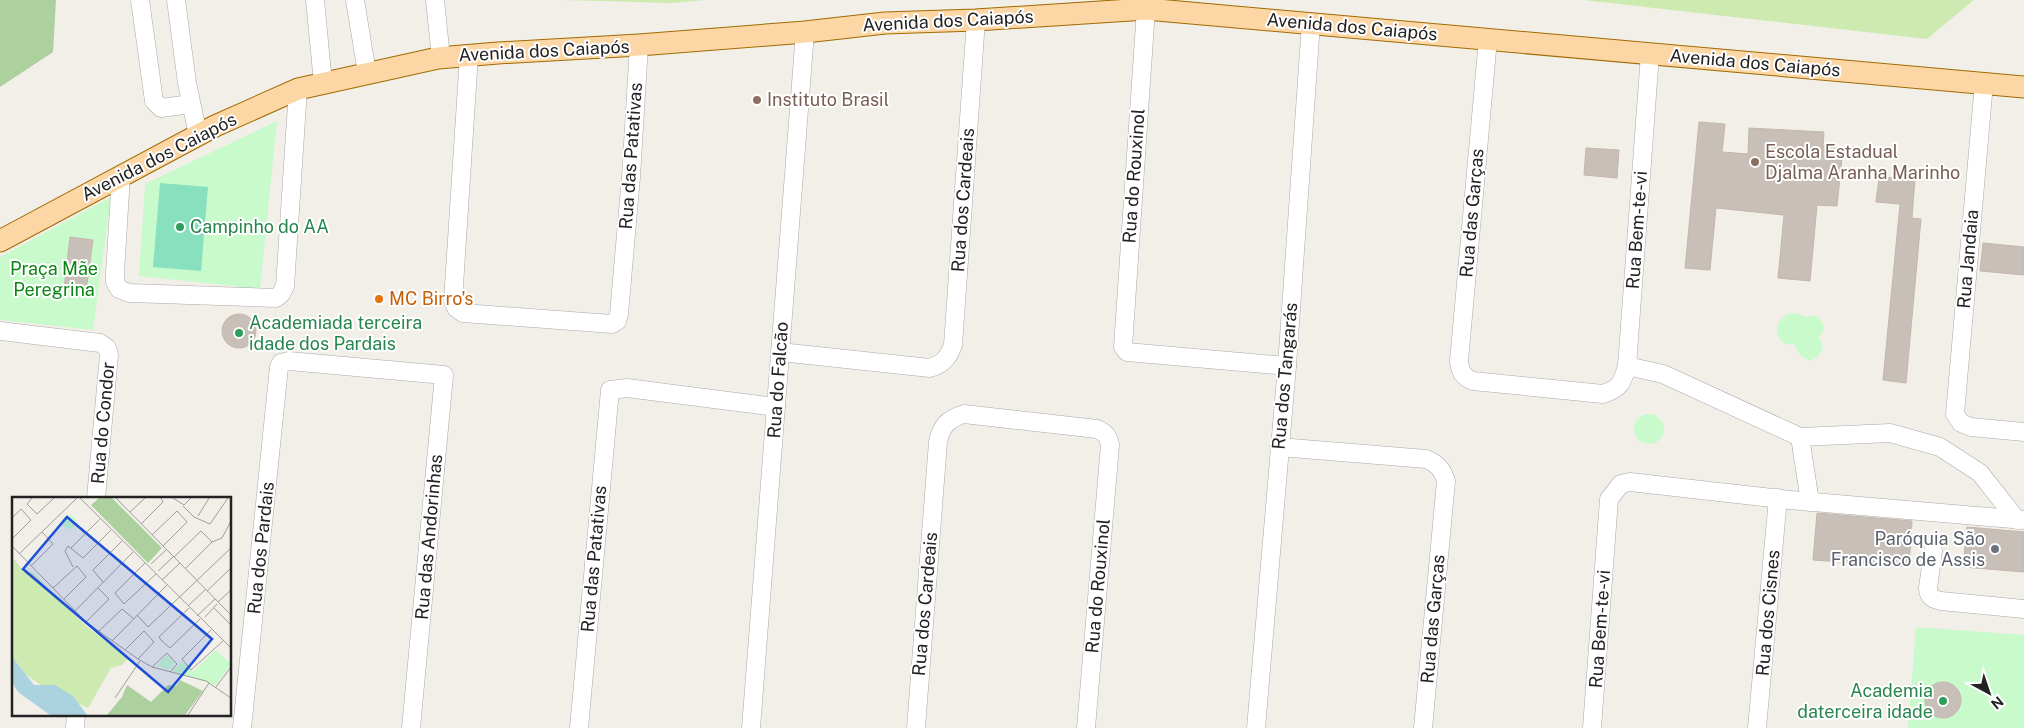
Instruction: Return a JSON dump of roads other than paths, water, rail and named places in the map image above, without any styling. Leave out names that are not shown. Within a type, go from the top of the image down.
[{"type":"main road","name":"Avenida dos Caiapós","points":[[0,241],[121,176],[194,119],[298,89],[441,58],[805,32],[885,23],[976,20],[1146,9],[2024,87]]},
{"type":"street","points":[[140,0],[154,101],[161,108],[194,119],[176,0]]},
{"type":"street","points":[[315,0],[323,83]]},
{"type":"street","points":[[355,0],[366,73]]},
{"type":"street","points":[[435,0],[441,58]]},
{"type":"street","name":"Rua do Rouxinol","points":[[1146,9],[1123,347],[1128,352],[1287,366]]},
{"type":"street","name":"Rua dos Cardeais","points":[[780,352],[930,368],[939,365],[948,357],[953,345],[976,20]]},
{"type":"street","name":"Rua dos Tangarás","points":[[1256,728],[1287,366],[1311,23]]},
{"type":"street","name":"Rua do Falcão","points":[[751,728],[805,32]]},
{"type":"street","name":"Rua das Garças","points":[[1488,38],[1459,361],[1460,371],[1465,378],[1474,381],[1603,394]]},
{"type":"street","name":"Rua das Patativas","points":[[469,55],[453,301],[456,308],[463,313],[612,324],[617,320],[619,314],[639,45]]},
{"type":"street","name":"Rua Bem-te-vi","points":[[1603,394],[1621,384],[1627,366],[1650,54]]},
{"type":"street","name":"Rua Jandaia","points":[[1984,83],[1955,414],[1961,423],[1971,427],[2024,432]]},
{"type":"street","points":[[121,176],[115,282],[118,289],[128,293],[273,299],[281,294],[285,286],[298,89]]},
{"type":"street","name":"Rua do Condor","points":[[0,331],[100,343],[107,348],[109,356],[96,497]]},
{"type":"street","name":"Rua das Andorinhas","points":[[279,367],[282,363],[289,361],[444,375],[411,728]]},
{"type":"street","points":[[1627,366],[1663,374],[1800,438],[1890,433],[1940,447],[1980,473],[2021,520]]},
{"type":"street","name":"Rua dos Pardais","points":[[242,728],[279,367]]},
{"type":"street","name":"Rua das Patativas","points":[[579,728],[610,390],[627,388],[776,407]]},
{"type":"street","name":"Rua do Rouxinol","points":[[946,422],[964,414],[1098,429],[1109,437],[1110,445],[1086,728]]},
{"type":"street","name":"Rua dos Cardeais","points":[[916,728],[938,442],[940,431],[946,422]]},
{"type":"street","points":[[1800,438],[1810,502]]},
{"type":"street","name":"Rua das Garças","points":[[1279,447],[1426,459],[1437,464],[1446,481],[1423,728]]},
{"type":"street","name":"Rua Bem-te-vi","points":[[1592,728],[1609,499],[1621,484],[1630,482],[1778,498]]},
{"type":"street","points":[[1778,498],[2021,520]]},
{"type":"street","name":"Rua dos Cisnes","points":[[1757,728],[1778,498]]},
{"type":"street","points":[[1933,551],[1928,588],[1928,593],[1933,598],[1941,602],[2024,609]]},
{"type":"place","name":"Instituto Brasil","points":[[757,100]]},
{"type":"place","name":"Escola Estadual Djalma Aranha Marinho","points":[[1755,162]]},
{"type":"place","name":"Campinho do AA","points":[[180,227]]},
{"type":"place","name":"MC Birro's","points":[[379,299]]},
{"type":"place","name":"Academiada terceira idade dos Pardais","points":[[239,333]]},
{"type":"place","name":"Paróquia São Francisco de Assis","points":[[1995,549]]},
{"type":"place","name":"Academia daterceira idade","points":[[1943,701]]},
{"type":"park label","name":"Praça Mãe Peregrina","points":[[54,279]]}]
